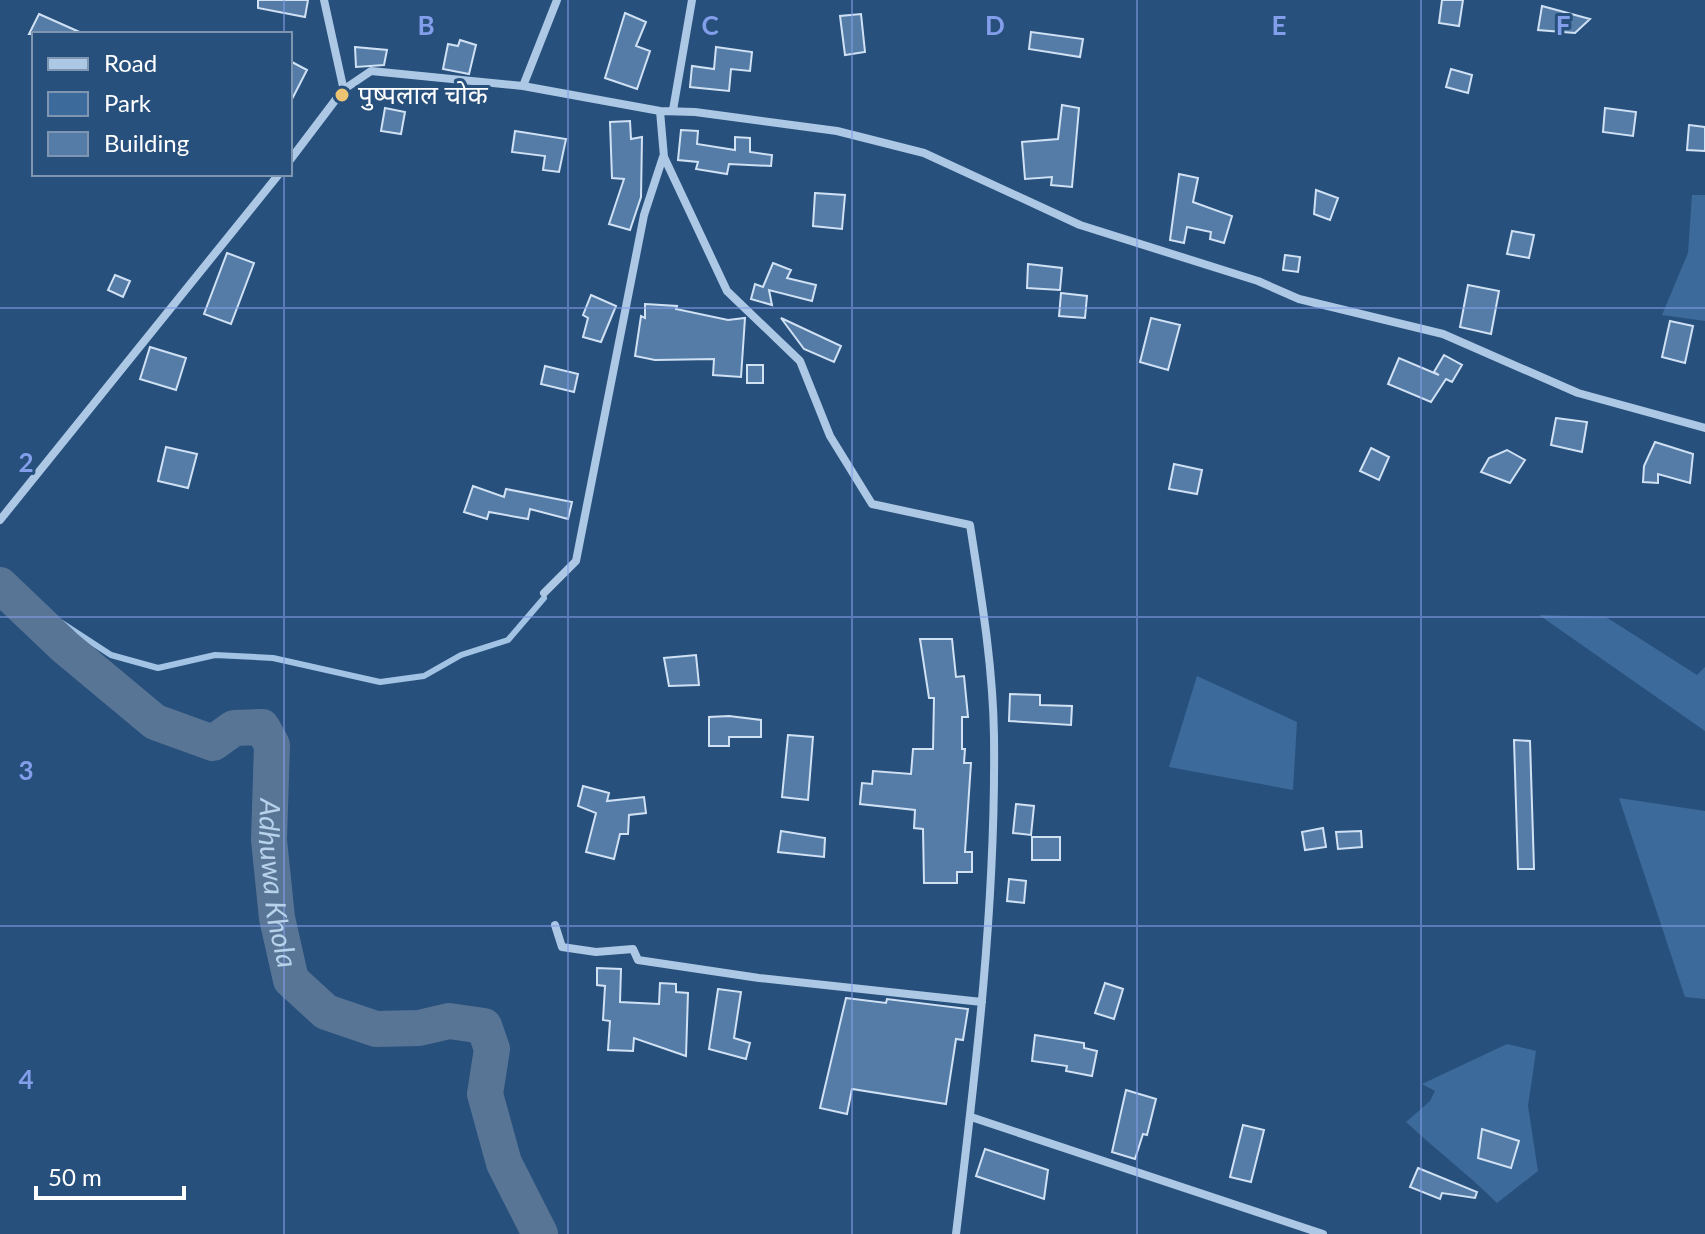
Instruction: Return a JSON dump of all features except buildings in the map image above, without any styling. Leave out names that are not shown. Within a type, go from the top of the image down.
[{"type":"street","points":[[324,0],[344,91]]},
{"type":"street","points":[[523,86],[557,0]]},
{"type":"street","points":[[673,110],[692,0]]},
{"type":"street","points":[[292,157],[344,91],[371,71],[523,86],[660,111],[673,110],[837,131],[924,153],[1080,225],[1258,281],[1299,299],[1394,319],[1443,334],[1578,393],[1705,428]]},
{"type":"street","points":[[660,111],[664,157],[727,291],[800,361],[830,436],[872,504],[970,525],[986,633],[994,736],[982,1002],[956,1234]]},
{"type":"street","points":[[544,593],[576,561],[644,215],[664,157]]},
{"type":"street","points":[[0,520],[277,176]]},
{"type":"street","points":[[555,925],[562,947],[596,952],[633,949],[638,960],[759,978],[982,1002]]},
{"type":"street","points":[[971,1117],[1323,1234]]},
{"type":"green space","points":[[1692,195],[1705,195],[1705,321],[1662,315],[1688,253]]},
{"type":"green space","points":[[1539,615],[1606,617],[1697,675],[1705,667],[1705,731]]},
{"type":"green space","points":[[1197,676],[1297,722],[1293,790],[1169,767]]},
{"type":"green space","points":[[1619,798],[1705,811],[1705,999],[1685,997]]},
{"type":"green space","points":[[1507,1044],[1536,1051],[1528,1106],[1538,1171],[1497,1203],[1406,1122],[1430,1101],[1435,1091],[1422,1084]]},
{"type":"waterway","name":"Adhuwa Khola","points":[[0,585],[65,647],[155,722],[213,743],[234,728],[262,727],[272,745],[269,840],[277,918],[291,980],[326,1012],[376,1029],[419,1028],[449,1021],[484,1026],[492,1049],[485,1094],[504,1163],[540,1234]]},
{"type":"waterway","points":[[31,614],[62,623],[111,655],[158,668],[215,655],[273,658],[380,682],[424,676],[461,655],[508,640],[544,598]]},
{"type":"place","name":"पुष्पलाल चोक","points":[[342,95]]}]
